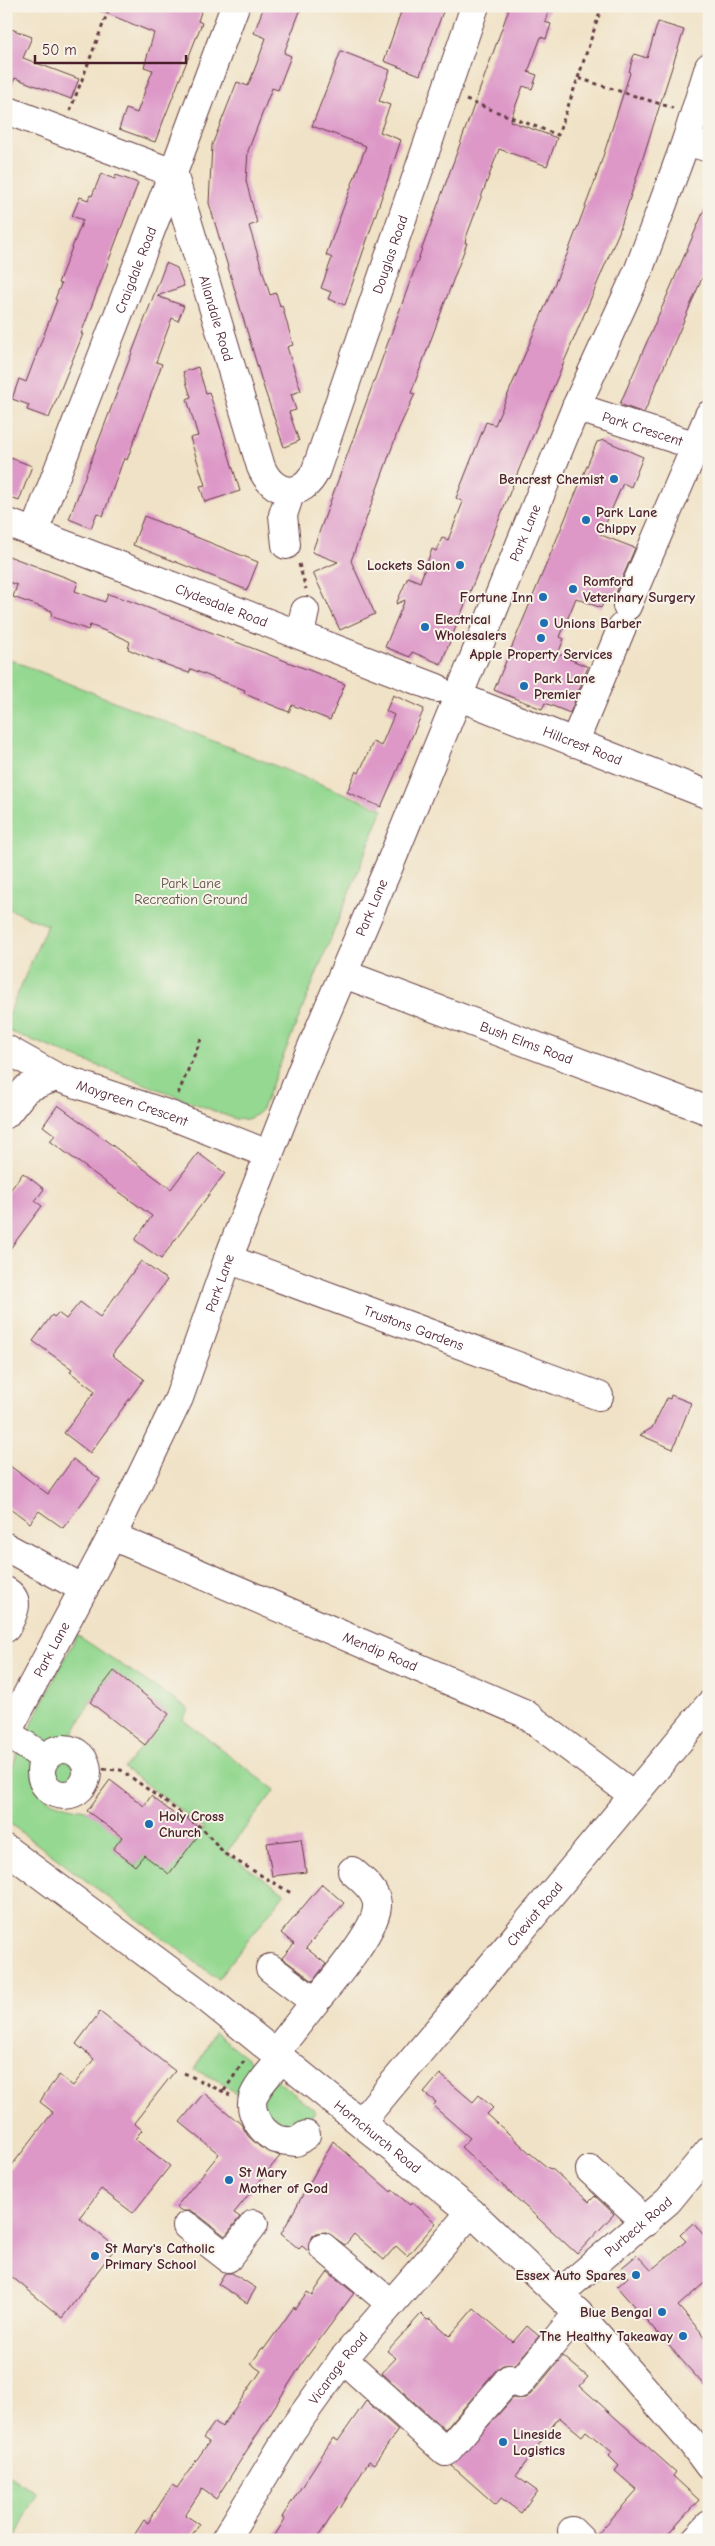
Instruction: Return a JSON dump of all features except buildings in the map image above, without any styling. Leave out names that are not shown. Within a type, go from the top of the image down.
[{"type":"street","name":"Craigdale Road","points":[[34,532],[173,173],[235,6]]},
{"type":"street","name":"Douglas Road","points":[[291,491],[304,486],[312,480],[316,470],[447,93],[475,6]]},
{"type":"street","name":"Park Lane","points":[[6,1734],[112,1536],[180,1398],[228,1259],[268,1154],[344,974],[447,692],[639,269],[698,145],[694,115],[709,67]]},
{"type":"street","points":[[6,110],[173,173]]},
{"type":"street","name":"Allandale Road","points":[[173,173],[261,467],[266,478],[274,486],[291,491]]},
{"type":"street","name":"Park Crescent","points":[[576,407],[702,448]]},
{"type":"street","points":[[574,742],[624,617],[702,448],[709,415]]},
{"type":"street","points":[[286,545],[283,515],[291,491]]},
{"type":"street","name":"Clydesdale Road","points":[[6,522],[303,620],[447,692]]},
{"type":"street","name":"Hillcrest Road","points":[[447,692],[709,795]]},
{"type":"street","name":"Bush Elms Road","points":[[344,974],[709,1111]]},
{"type":"street","name":"Maygreen Crescent","points":[[6,1048],[56,1077],[170,1115],[268,1154]]},
{"type":"street","points":[[6,1114],[27,1088],[56,1077]]},
{"type":"street","name":"Trustons Gardens","points":[[228,1259],[599,1396]]},
{"type":"street","name":"Mendip Road","points":[[112,1536],[524,1713],[633,1794]]},
{"type":"street","points":[[6,1547],[84,1589]]},
{"type":"street","points":[[6,1591],[14,1597],[16,1604],[6,1628]]},
{"type":"street","name":"Cheviot Road","points":[[362,2122],[709,1705]]},
{"type":"street","points":[[6,1734],[45,1758]]},
{"type":"street","points":[[66,1749],[79,1755],[87,1768],[84,1782],[80,1789],[66,1795],[59,1795],[46,1786],[42,1780],[42,1765],[45,1758],[51,1752],[66,1749]]},
{"type":"street","name":"Hornchurch Road","points":[[8,1854],[272,2050],[471,2212],[578,2313],[667,2414],[709,2466]]},
{"type":"street","points":[[306,2135],[296,2142],[276,2139],[263,2130],[254,2115],[251,2105],[272,2050],[342,1969],[369,1929],[376,1913],[377,1904],[370,1888],[352,1871]]},
{"type":"street","points":[[270,1968],[315,2002]]},
{"type":"street","name":"Purbeck Road","points":[[559,2294],[646,2222],[668,2201],[709,2151]]},
{"type":"street","points":[[590,2170],[646,2222]]},
{"type":"street","name":"Vicarage Road","points":[[225,2540],[292,2430],[343,2359],[471,2212]]},
{"type":"street","points":[[187,2226],[228,2258],[254,2224]]},
{"type":"street","points":[[323,2246],[392,2304]]},
{"type":"street","points":[[343,2359],[446,2452],[509,2379],[518,2384],[578,2313]]},
{"type":"street","points":[[696,2540],[709,2525]]},
{"type":"path","points":[[63,132],[110,6]]},
{"type":"path","points":[[447,93],[558,135],[602,6]]},
{"type":"path","points":[[578,78],[694,115]]},
{"type":"path","points":[[286,545],[297,558],[311,608],[303,620]]},
{"type":"path","points":[[170,1115],[201,1039]]},
{"type":"path","points":[[87,1768],[121,1770],[203,1829],[225,1854],[291,1894]]},
{"type":"path","points":[[224,2091],[272,2050]]},
{"type":"path","points":[[184,2073],[224,2091],[254,2115]]},
{"type":"green space","name":"Park Lane Recreation Ground","points":[[6,658],[383,809],[262,1109],[253,1117],[243,1120],[235,1119],[6,1030],[6,1021],[47,925],[6,908]]},
{"type":"green space","points":[[77,1635],[188,1709],[183,1720],[275,1790],[226,1853],[285,1893],[218,1979],[6,1819],[6,1784],[20,1747],[38,1760],[37,1780],[42,1794],[62,1805],[86,1810],[101,1820],[122,1837],[113,1849],[135,1866],[144,1855],[199,1828],[203,1830],[204,1828],[124,1768],[169,1714],[114,1671],[90,1702],[71,1738],[63,1743],[43,1745],[27,1733]]},
{"type":"green space","points":[[64,1757],[70,1758],[78,1766],[78,1778],[70,1786],[64,1787],[58,1786],[50,1778],[49,1772],[50,1766],[58,1758]]},
{"type":"green space","points":[[214,2032],[261,2069],[239,2097],[223,2083],[195,2070]]},
{"type":"green space","points":[[275,2079],[316,2111],[300,2131],[275,2130],[261,2098]]},
{"type":"green space","points":[[6,2474],[37,2494],[14,2540],[6,2540]]},
{"type":"place","name":"Bencrest Chemist","points":[[614,479]]},
{"type":"place","name":"Park Lane Chippy","points":[[586,520]]},
{"type":"place","name":"Lockets Salon","points":[[460,565]]},
{"type":"place","name":"Romford Veterinary Surgery","points":[[573,589]]},
{"type":"place","name":"Fortune Inn","points":[[543,597]]},
{"type":"place","name":"Unions Barber","points":[[544,623]]},
{"type":"place","name":"Electrical Wholesalers","points":[[425,627]]},
{"type":"place","name":"Apple Property Services","points":[[541,638]]},
{"type":"place","name":"Park Lane Premier","points":[[524,686]]},
{"type":"place","name":"Holy Cross Church","points":[[149,1824]]},
{"type":"place","name":"St Mary Mother of God","points":[[229,2180]]},
{"type":"place","name":"St Mary's Catholic Primary School","points":[[95,2256]]},
{"type":"place","name":"Essex Auto Spares","points":[[636,2275]]},
{"type":"place","name":"Blue Bengal","points":[[662,2312]]},
{"type":"place","name":"The Healthy Takeaway","points":[[683,2336]]},
{"type":"place","name":"Lineside Logistics","points":[[503,2442]]}]
